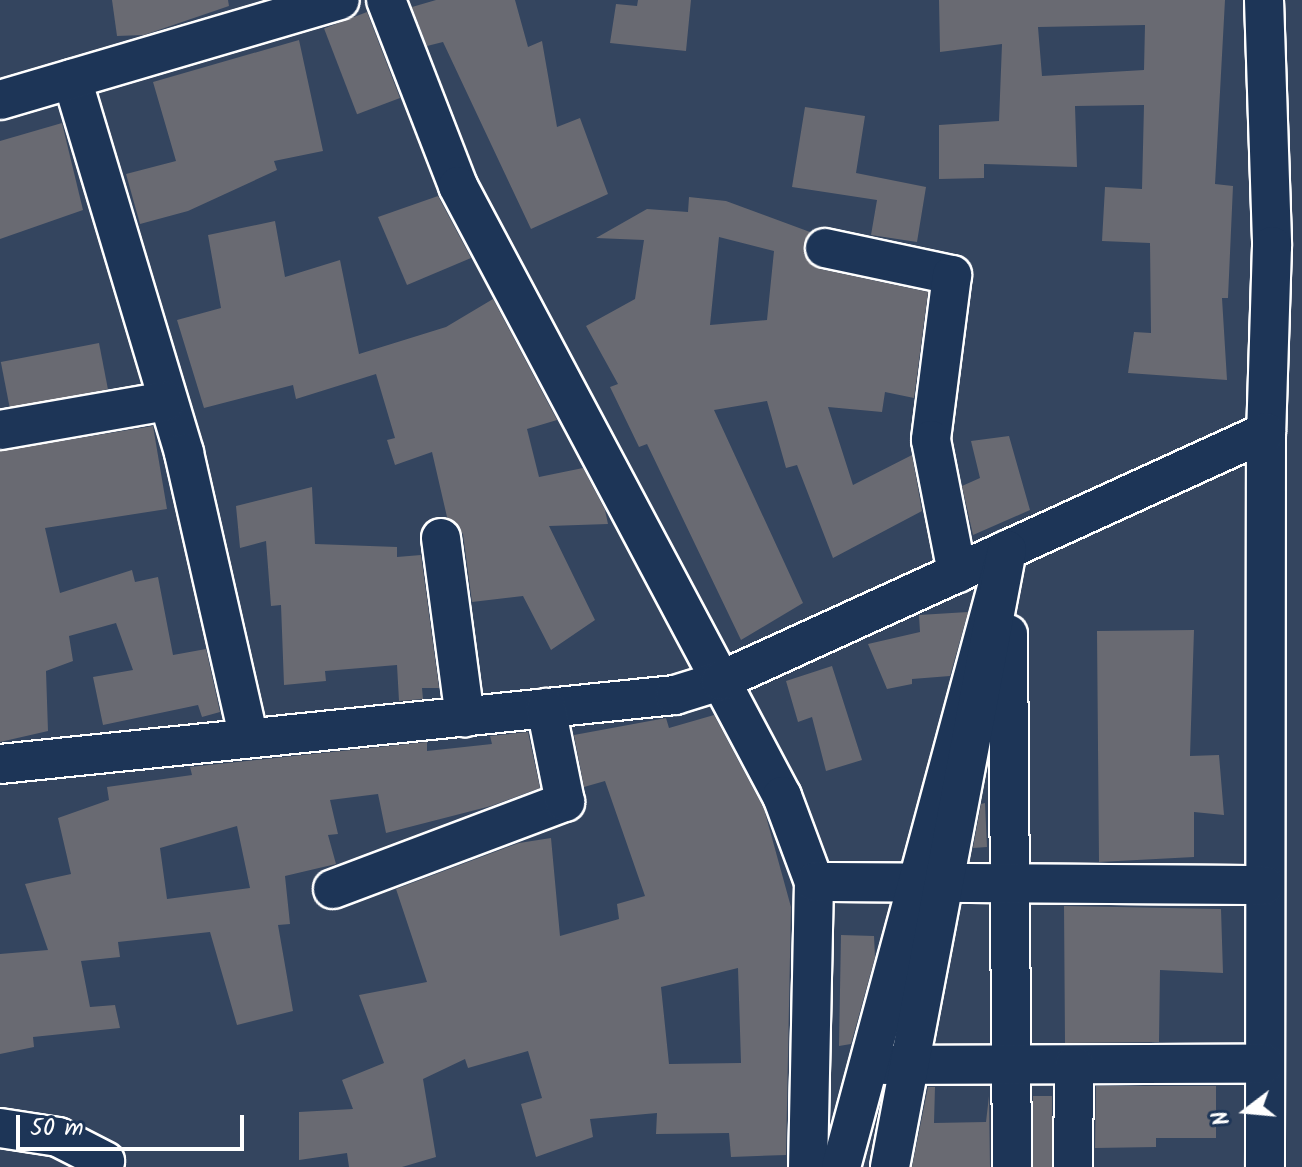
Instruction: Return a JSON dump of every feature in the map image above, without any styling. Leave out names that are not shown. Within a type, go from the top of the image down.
[{"type":"street","points":[[0,100],[340,0]]},
{"type":"street","points":[[386,0],[458,186],[782,796],[814,882],[808,1167]]},
{"type":"street","points":[[1264,0],[1287,246],[1266,432],[1265,1167]]},
{"type":"street","points":[[72,79],[184,453],[248,735]]},
{"type":"street","points":[[825,248],[952,275],[931,440],[957,573]]},
{"type":"street","points":[[0,430],[166,401]]},
{"type":"street","points":[[0,764],[248,735],[675,695],[720,681],[1266,432]]},
{"type":"street","points":[[441,538],[465,717]]},
{"type":"street","points":[[1007,550],[1020,883],[1016,1065]]},
{"type":"street","points":[[841,1167],[1007,550]]},
{"type":"street","points":[[890,1167],[1007,550]]},
{"type":"street","points":[[1007,550],[1012,1167]]},
{"type":"street","points":[[333,889],[565,802],[546,708]]},
{"type":"street","points":[[814,882],[1265,885]]},
{"type":"street","points":[[811,1066],[1265,1064]]},
{"type":"street","points":[[1073,1167],[1074,1065]]},
{"type":"street","points":[[0,1128],[58,1137],[105,1161]]},
{"type":"building","points":[[112,0],[228,0],[229,6],[144,35],[117,36]]},
{"type":"building","points":[[436,0],[515,0],[528,47],[542,41],[557,127],[580,118],[608,194],[531,229],[443,42],[427,46],[412,7]]},
{"type":"building","points":[[638,0],[691,0],[686,51],[610,43],[616,4],[637,6]]},
{"type":"building","points":[[939,0],[1225,0],[1215,184],[1233,186],[1228,298],[1222,298],[1227,380],[1128,373],[1134,332],[1151,333],[1150,243],[1102,241],[1105,187],[1142,189],[1144,105],[1075,106],[1077,167],[984,164],[984,178],[939,179],[939,125],[999,121],[1002,44],[940,52]],"holes":[[[1145,25],[1144,70],[1042,76],[1038,27]]]},
{"type":"building","points":[[367,12],[400,98],[357,114],[324,28]]},
{"type":"building","points":[[299,40],[323,151],[274,161],[277,170],[188,211],[140,224],[126,174],[176,161],[153,82]]},
{"type":"building","points":[[805,107],[865,116],[856,173],[926,187],[917,242],[871,235],[877,200],[792,187]]},
{"type":"building","points":[[62,123],[83,210],[0,239],[0,141]]},
{"type":"building","points":[[438,196],[471,258],[407,285],[378,217]]},
{"type":"building","points":[[689,197],[726,201],[810,232],[804,254],[820,269],[928,292],[914,398],[885,392],[882,412],[828,407],[853,485],[912,455],[922,511],[833,558],[797,465],[786,468],[767,401],[714,410],[803,603],[741,640],[647,444],[639,447],[610,387],[618,384],[586,326],[635,299],[644,240],[596,238],[647,209],[688,212]],"holes":[[[719,237],[774,251],[767,320],[710,325]]]},
{"type":"building","points":[[275,221],[285,277],[340,260],[359,354],[446,327],[493,299],[557,420],[527,429],[539,477],[583,468],[605,510],[608,524],[549,526],[595,620],[551,650],[523,596],[472,602],[463,534],[447,517],[432,452],[395,465],[387,440],[395,438],[376,374],[296,399],[293,385],[204,408],[177,320],[221,308],[208,235]]},
{"type":"building","points":[[99,343],[108,389],[10,408],[1,362]]},
{"type":"building","points":[[153,426],[167,509],[45,528],[60,593],[132,570],[135,582],[158,577],[173,655],[206,649],[220,712],[202,717],[198,705],[103,725],[93,677],[133,670],[116,623],[69,636],[73,661],[46,671],[48,731],[0,742],[0,451]]},
{"type":"building","points":[[1009,436],[1030,510],[973,535],[962,486],[980,478],[971,441]]},
{"type":"building","points":[[312,487],[315,544],[397,547],[397,557],[421,555],[439,688],[422,688],[423,699],[399,701],[397,665],[325,671],[326,681],[284,685],[281,605],[271,606],[266,541],[240,548],[236,506]]},
{"type":"building","points":[[968,612],[950,676],[912,679],[912,684],[887,689],[868,644],[920,632],[919,615]]},
{"type":"building","points":[[1194,630],[1190,756],[1219,755],[1224,815],[1194,812],[1194,857],[1099,862],[1097,631]]},
{"type":"building","points":[[832,666],[862,760],[826,771],[812,717],[798,722],[786,681]]},
{"type":"building","points":[[714,715],[764,809],[791,907],[786,1155],[731,1157],[729,1133],[656,1134],[657,1113],[590,1119],[593,1137],[536,1157],[521,1104],[542,1098],[528,1051],[468,1068],[465,1059],[423,1079],[436,1157],[402,1167],[349,1167],[347,1153],[299,1160],[299,1112],[353,1109],[342,1080],[384,1063],[359,995],[427,982],[396,889],[519,843],[551,838],[560,936],[619,919],[617,904],[645,896],[605,781],[584,787],[574,735],[666,718],[669,728]],"holes":[[[738,968],[741,1063],[669,1064],[661,987]]]},
{"type":"building","points":[[528,732],[540,788],[491,806],[386,833],[378,794],[330,800],[338,834],[328,835],[336,864],[285,876],[290,924],[278,925],[293,1011],[237,1025],[210,932],[118,942],[120,957],[81,961],[90,1007],[115,1005],[120,1028],[33,1037],[34,1047],[0,1054],[0,954],[48,950],[25,884],[71,874],[58,818],[109,800],[107,787],[192,775],[190,767],[427,742],[427,751],[492,744],[490,736]],"holes":[[[237,826],[250,888],[167,899],[160,848]]]},
{"type":"building","points":[[985,803],[987,847],[973,848],[981,804]]},
{"type":"building","points":[[1064,906],[1221,909],[1223,973],[1160,970],[1159,1042],[1065,1043]]},
{"type":"building","points":[[841,935],[874,936],[875,957],[851,1044],[839,1046]]},
{"type":"building","points":[[1096,1086],[1216,1086],[1216,1138],[1156,1138],[1156,1147],[1095,1148]]},
{"type":"building","points":[[928,1087],[935,1087],[934,1123],[986,1122],[989,1096],[990,1167],[912,1167]]},
{"type":"building","points":[[1033,1096],[1052,1096],[1052,1167],[1033,1167]]}]
